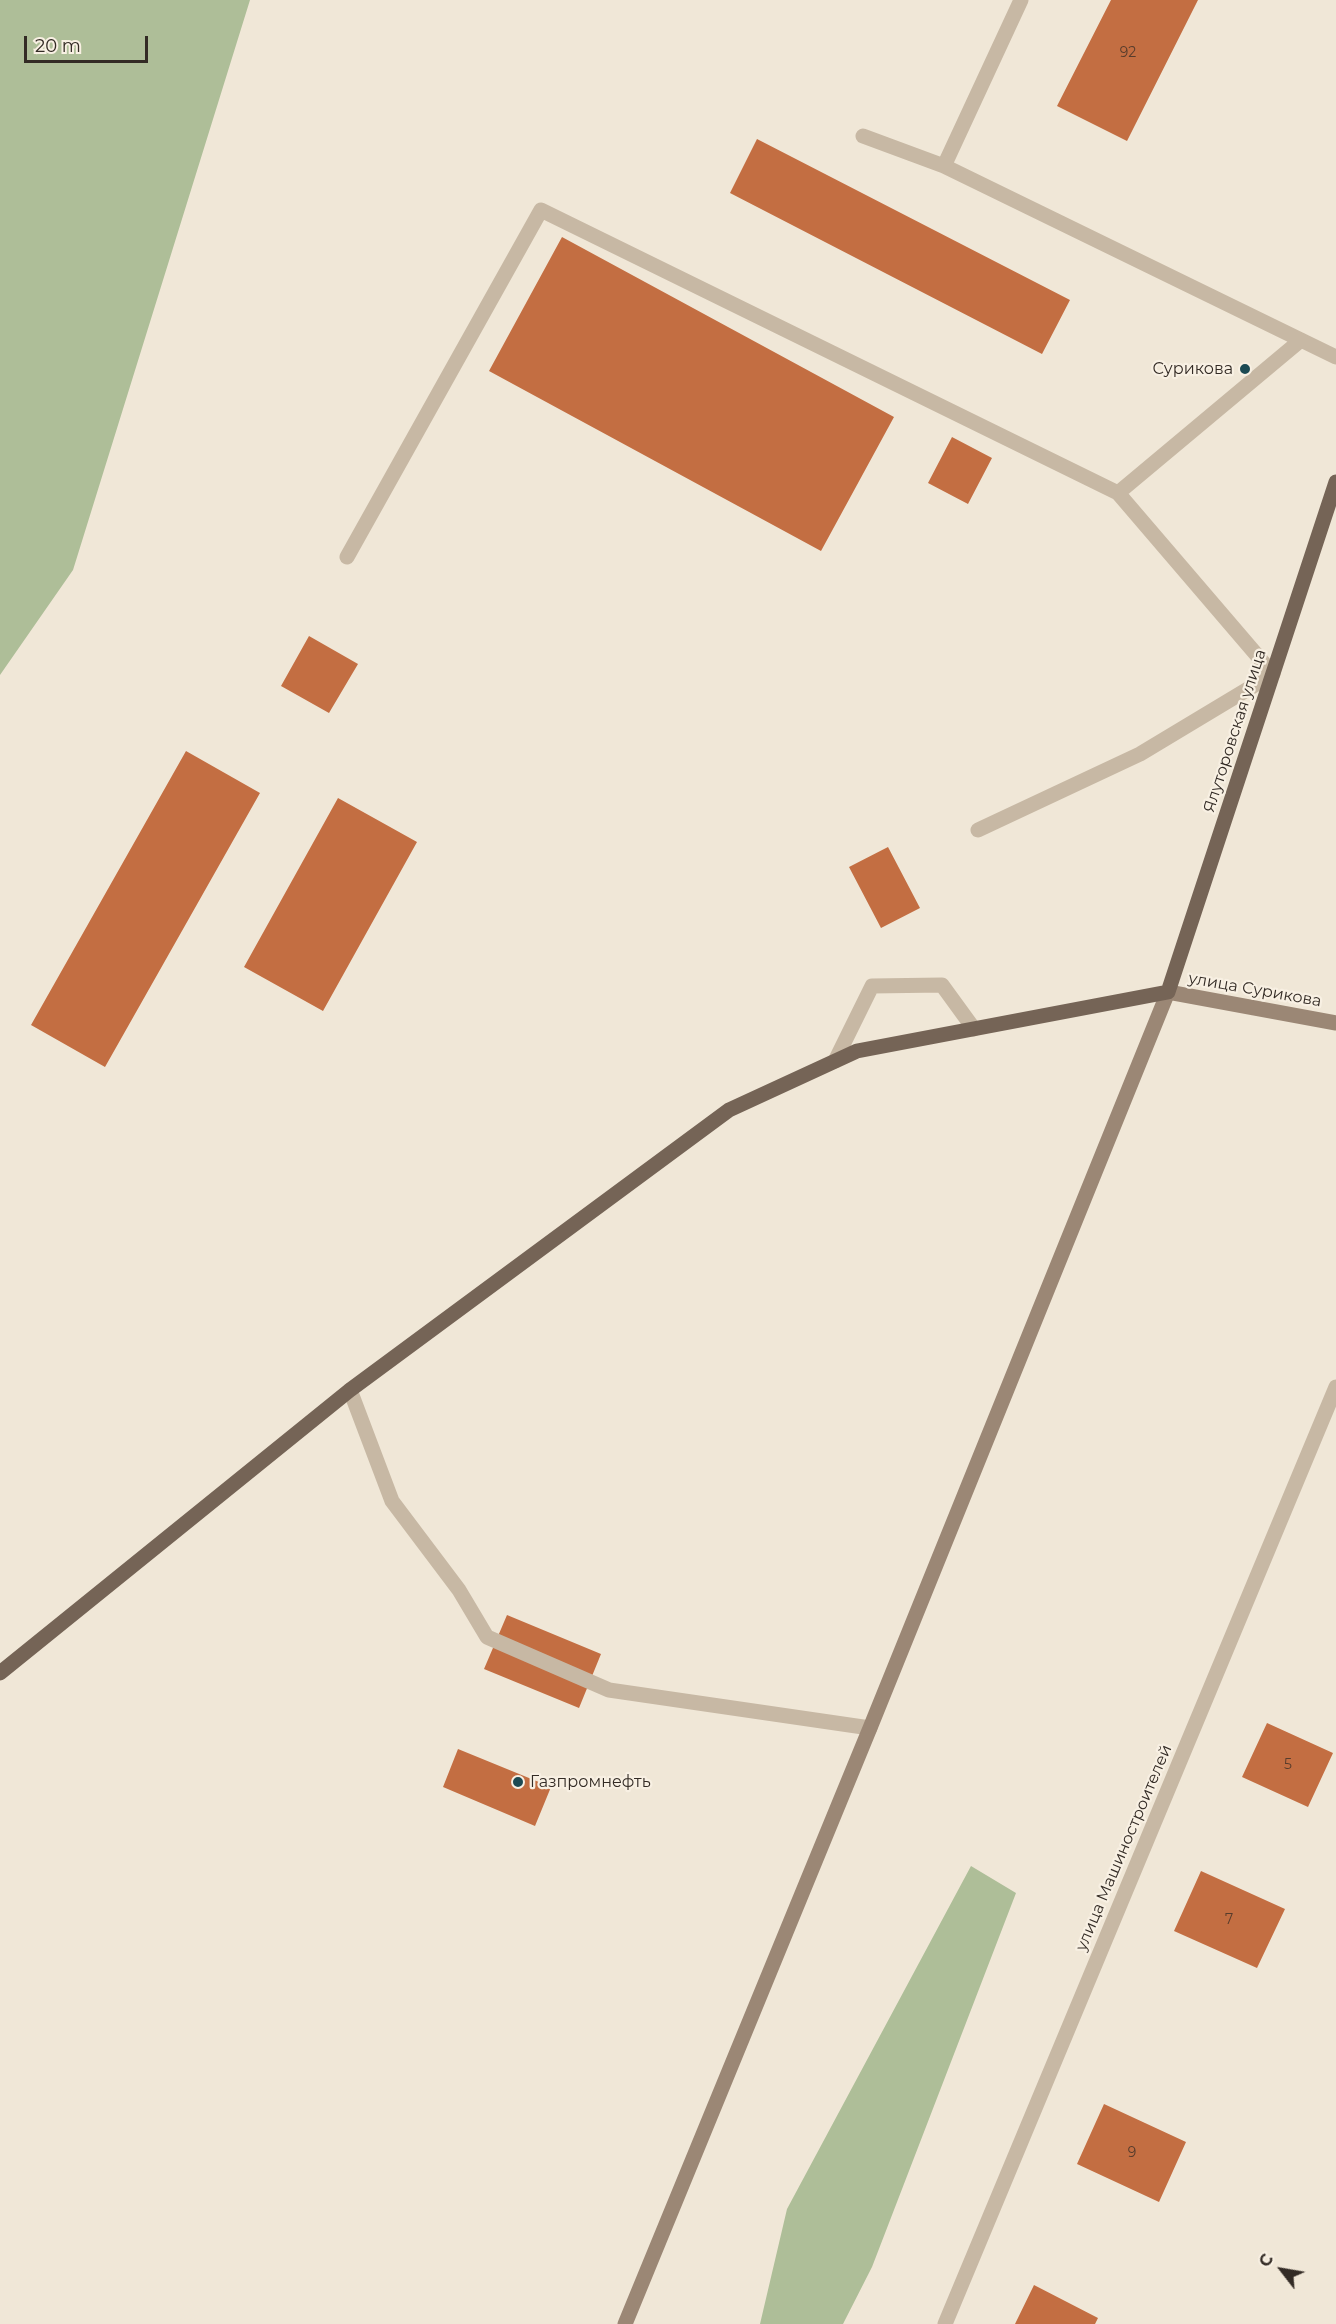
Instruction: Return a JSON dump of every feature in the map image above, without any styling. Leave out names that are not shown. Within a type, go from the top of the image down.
[{"type":"main road","name":"Ялуторовская улица","points":[[1168,992],[1336,482]]},
{"type":"main road","points":[[0,1673],[350,1390],[729,1110],[857,1051],[1168,992]]},
{"type":"street","points":[[944,166],[1021,0]]},
{"type":"street","points":[[863,136],[944,166],[1336,357]]},
{"type":"street","points":[[347,557],[541,210],[1119,493],[1273,674],[1140,754],[978,830]]},
{"type":"street","points":[[1119,493],[1301,340]]},
{"type":"street","points":[[835,1061],[872,986],[942,985],[974,1029]]},
{"type":"street","points":[[625,2324],[870,1728],[1168,992]]},
{"type":"street","name":"улица Сурикова","points":[[1168,992],[1336,1023]]},
{"type":"street","name":"улица Машиностроителей","points":[[945,2324],[1336,1387]]},
{"type":"street","points":[[350,1390],[392,1500],[459,1590],[488,1637],[609,1690],[870,1728]]},
{"type":"green space","points":[[0,0],[250,0],[73,570],[0,675]]},
{"type":"green space","points":[[971,1866],[1016,1893],[872,2267],[843,2324],[760,2324],[787,2209]]},
{"type":"building","points":[[1111,0],[1198,0],[1127,141],[1057,106]]},
{"type":"building","points":[[757,139],[1070,300],[1042,354],[730,193]]},
{"type":"building","points":[[562,237],[894,417],[821,551],[489,371]]},
{"type":"building","points":[[952,437],[992,458],[968,504],[928,483]]},
{"type":"building","points":[[309,636],[358,664],[329,713],[281,686]]},
{"type":"building","points":[[186,751],[260,793],[105,1067],[31,1025]]},
{"type":"building","points":[[338,798],[417,842],[323,1011],[244,967]]},
{"type":"building","points":[[888,847],[920,908],[881,928],[849,867]]},
{"type":"building","points":[[507,1615],[601,1654],[579,1708],[484,1669]]},
{"type":"building","points":[[1267,1723],[1333,1753],[1308,1807],[1242,1777]]},
{"type":"building","points":[[458,1749],[551,1787],[535,1826],[443,1787]]},
{"type":"building","points":[[1201,1871],[1285,1909],[1257,1968],[1174,1931]]},
{"type":"building","points":[[1104,2104],[1186,2142],[1159,2202],[1077,2164]]},
{"type":"building","points":[[1034,2285],[1098,2318],[1095,2324],[1015,2324]]},
{"type":"place","name":"Сурикова","points":[[1245,369]]},
{"type":"place","name":"Газпромнефть","points":[[518,1782]]}]
